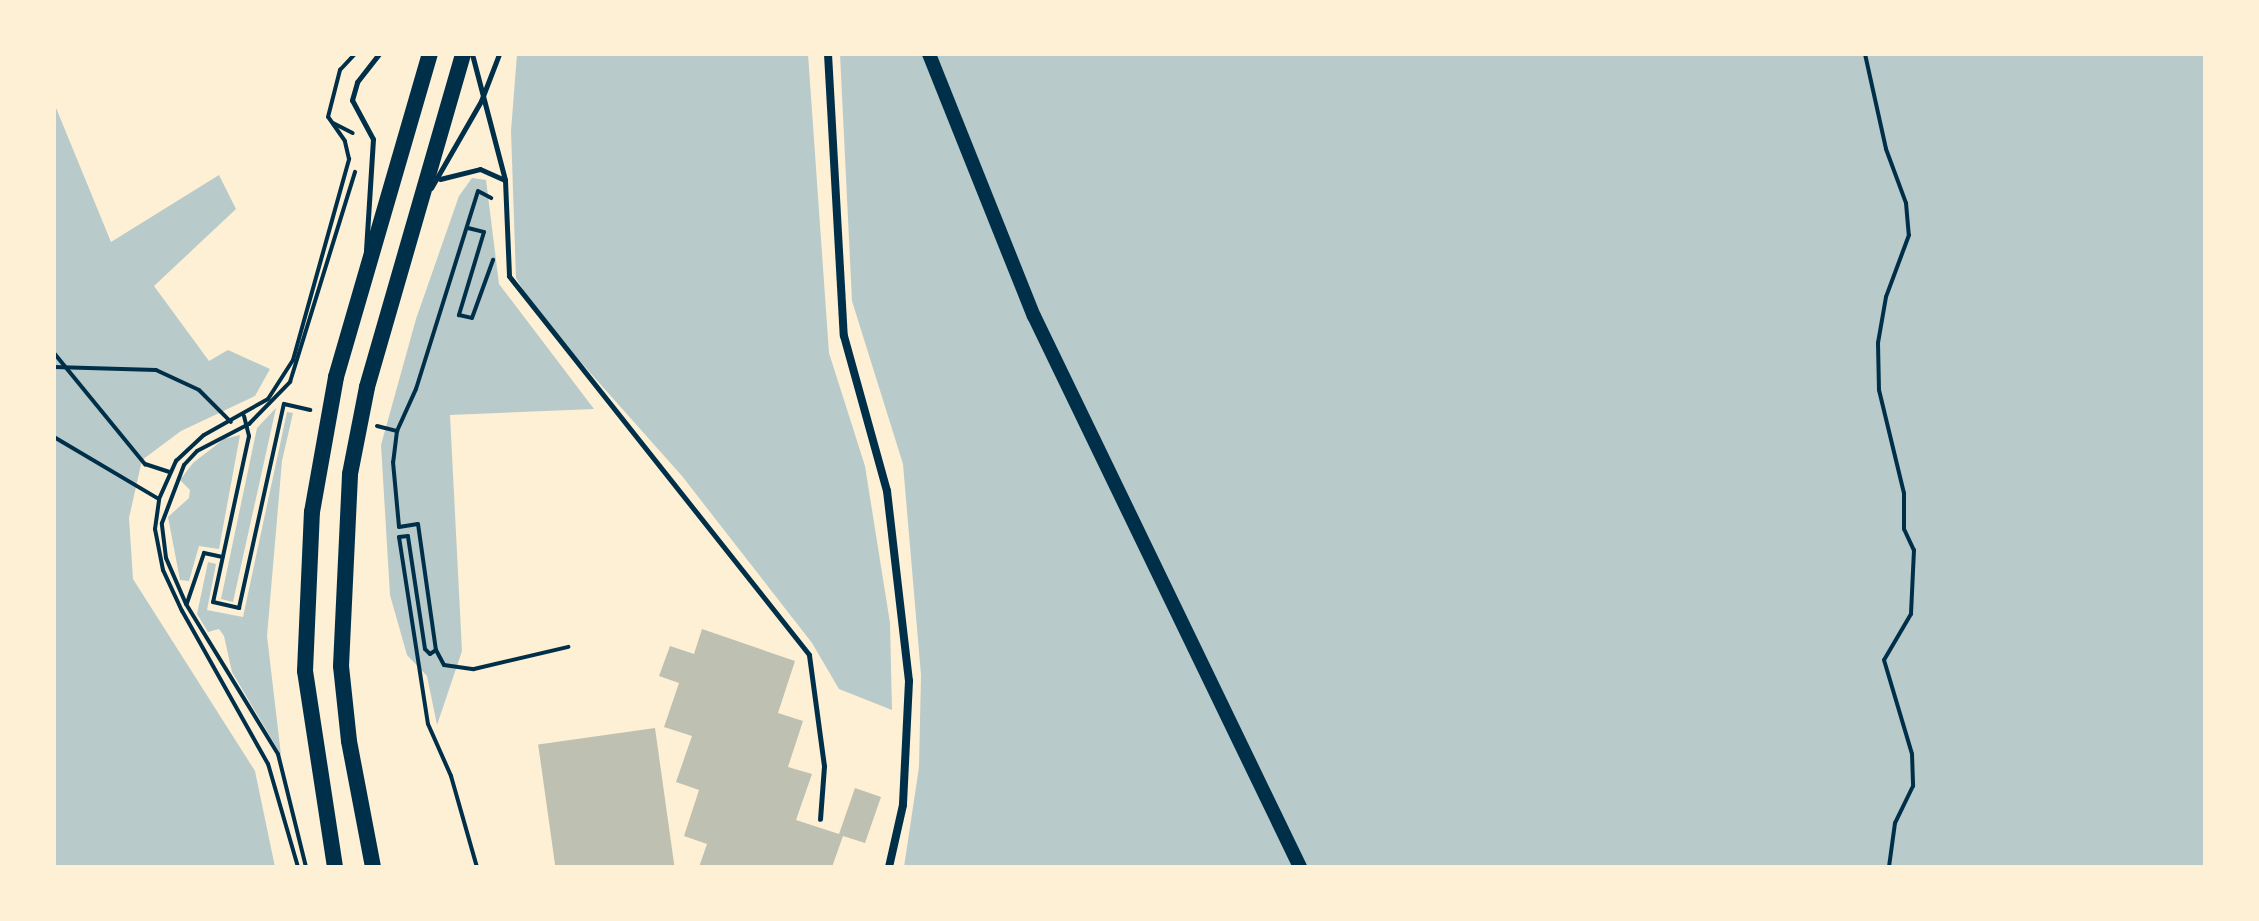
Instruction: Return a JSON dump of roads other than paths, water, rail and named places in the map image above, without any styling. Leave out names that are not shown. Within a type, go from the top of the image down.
[{"type":"main road","points":[[335,867],[307,684],[306,589],[324,434],[364,279],[430,54]]},
{"type":"main road","points":[[373,867],[349,741],[341,666],[341,589],[350,474],[367,387],[463,54]]},
{"type":"street","points":[[828,54],[844,336],[887,491],[909,681],[903,805],[889,867]]},
{"type":"street","points":[[929,54],[1034,316],[1300,867]]},
{"type":"lane","points":[[364,279],[373,139],[352,100],[357,82],[379,54]]},
{"type":"lane","points":[[472,54],[481,101],[505,180],[509,276],[516,289],[674,478],[809,655],[824,766],[820,819]]},
{"type":"lane","points":[[423,195],[439,180],[481,101],[499,54]]},
{"type":"lane","points":[[439,180],[480,169],[505,180]]}]
